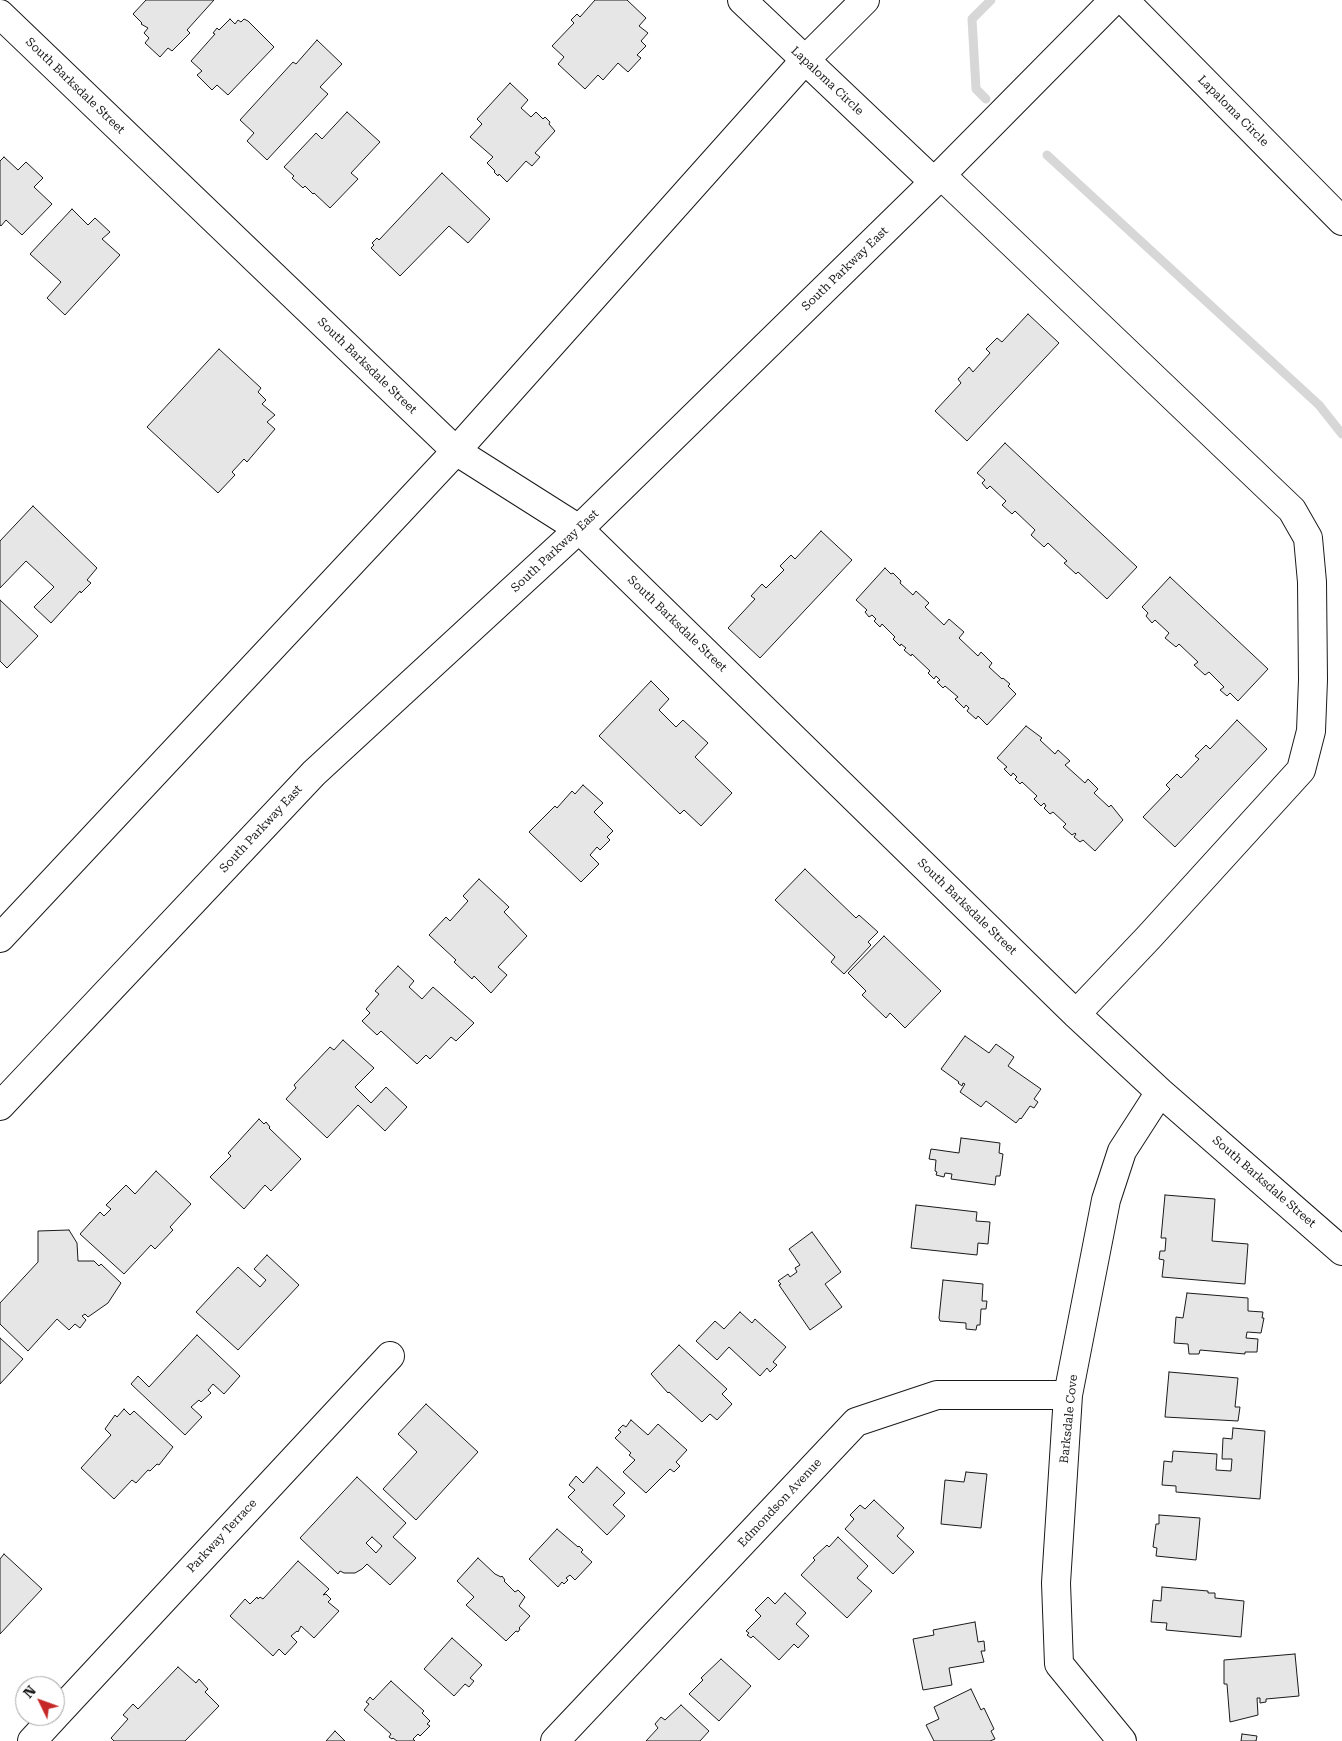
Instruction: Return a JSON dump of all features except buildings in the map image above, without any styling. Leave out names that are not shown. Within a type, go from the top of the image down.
[{"type":"street","name":"Lapaloma Circle","points":[[742,0],[1292,510],[1308,538],[1312,582],[1313,680],[1311,731],[1301,770],[1076,1014]]},
{"type":"street","points":[[0,938],[456,451],[805,60],[865,0]]},
{"type":"street","name":"South Parkway East","points":[[0,1106],[314,773],[579,529],[937,179],[1114,0]]},
{"type":"street","name":"Lapaloma Circle","points":[[1124,0],[1342,221]]},
{"type":"street","name":"South Barksdale Street","points":[[3,21],[456,451],[579,529],[1076,1014],[1160,1092],[1342,1251]]},
{"type":"street","name":"Barksdale Cove","points":[[1122,1741],[1059,1664],[1056,1582],[1068,1395],[1106,1200],[1122,1150],[1160,1092]]},
{"type":"street","name":"Parkway Terrace","points":[[65,1705],[390,1356]]},
{"type":"street","name":"Edmondson Avenue","points":[[555,1741],[856,1422],[937,1395],[1068,1395]]},
{"type":"street","name":"Parkway Terrace","points":[[32,1741],[46,1726]]},
{"type":"waterway","points":[[986,99],[976,89],[972,19],[991,0]]},
{"type":"waterway","points":[[1047,155],[1319,405],[1342,434]]}]
